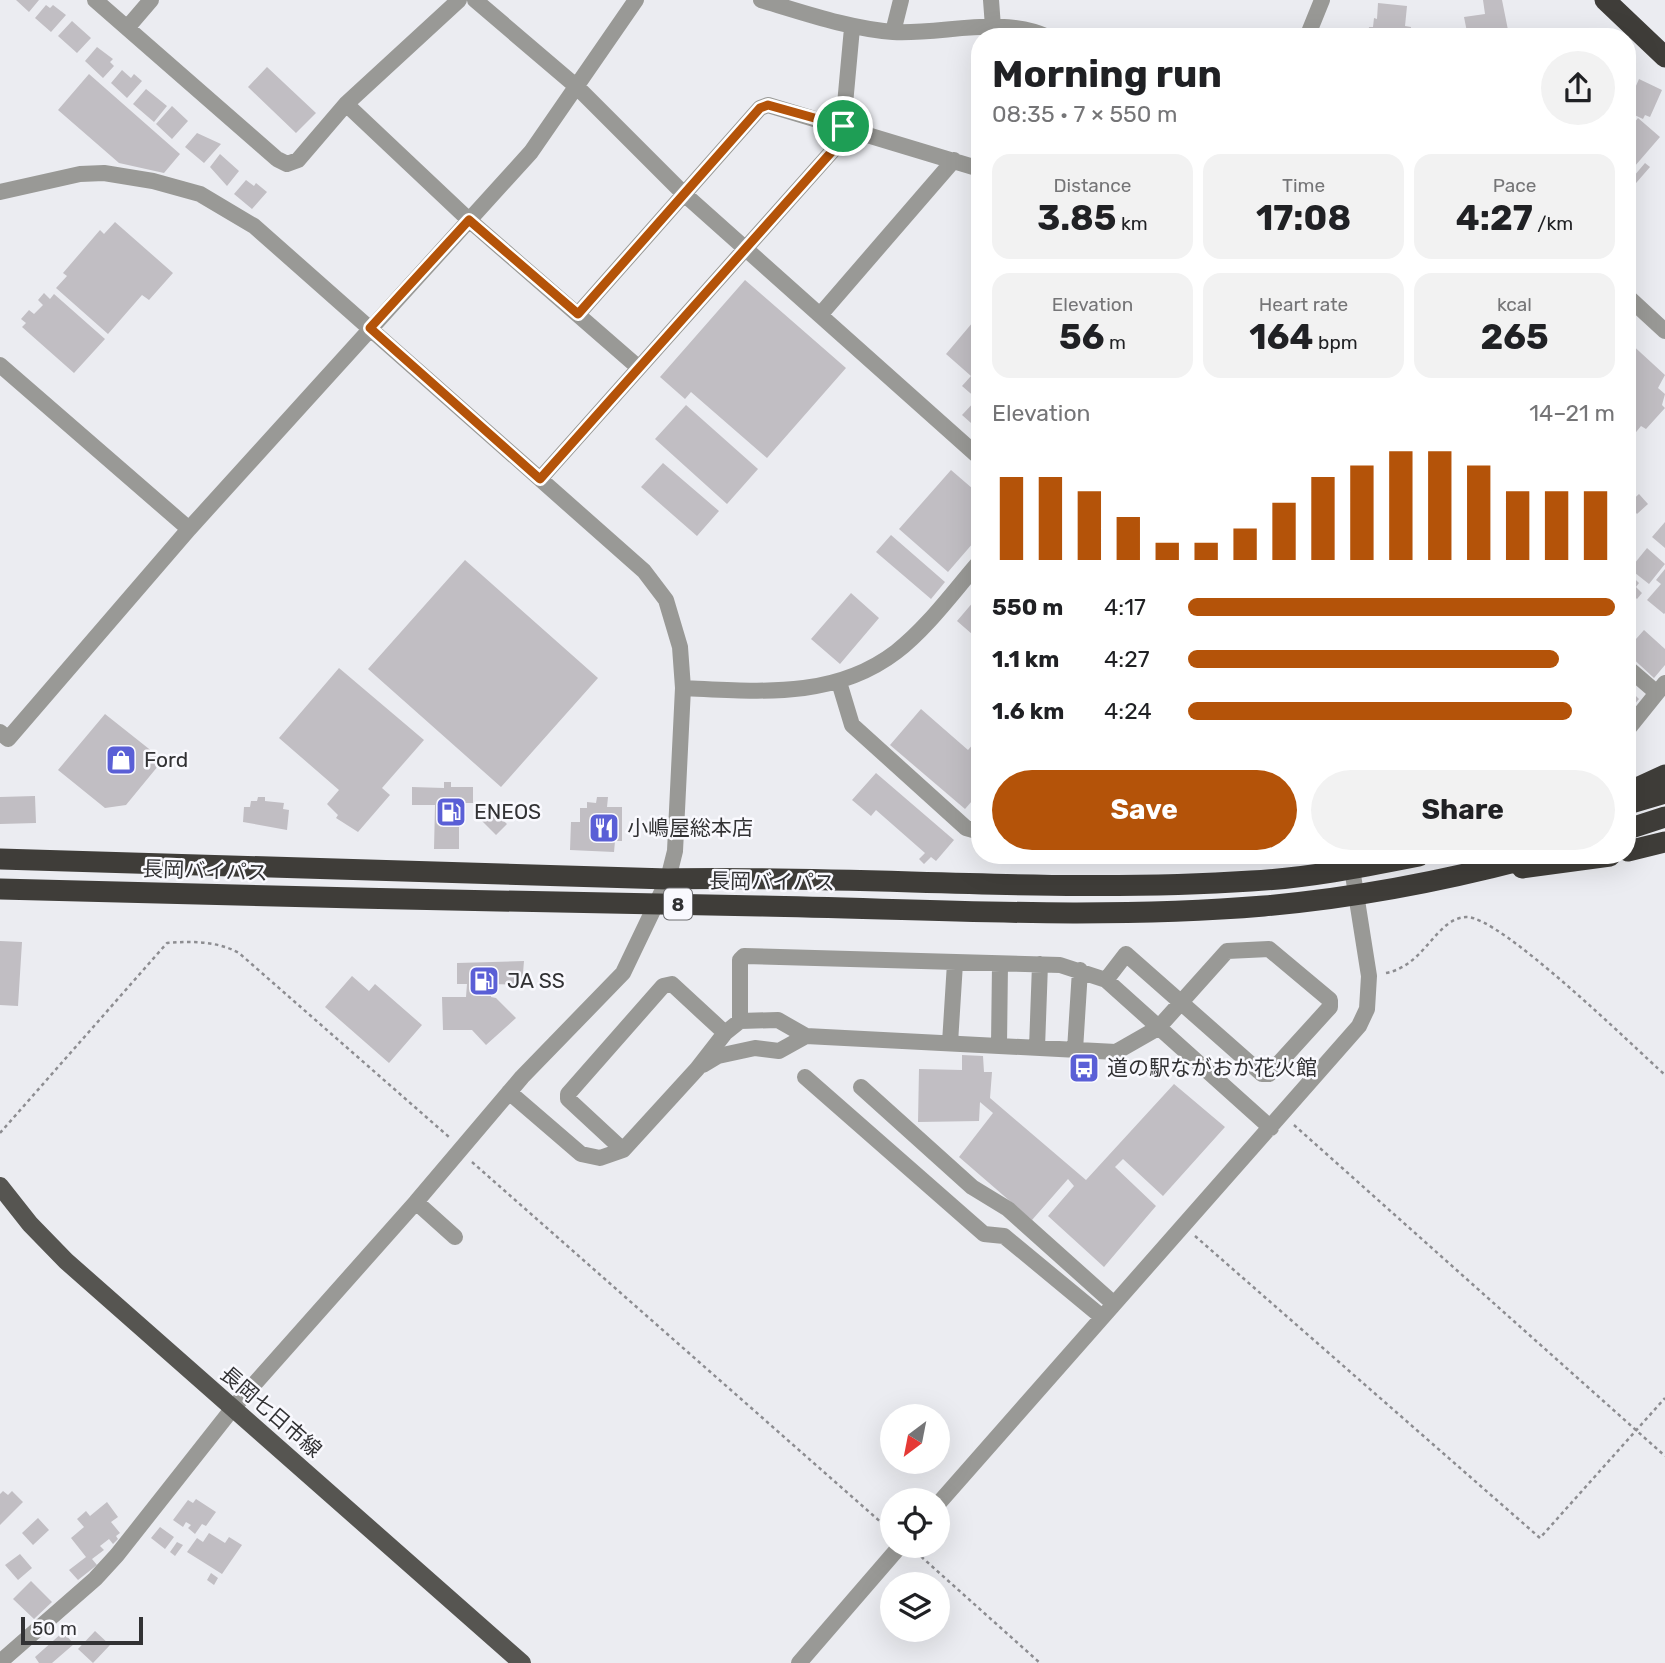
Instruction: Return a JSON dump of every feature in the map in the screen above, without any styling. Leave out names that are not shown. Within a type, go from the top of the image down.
[{"type":"highway","points":[[1605,0],[1634,28]]},
{"type":"highway","points":[[1636,29],[1665,57]]},
{"type":"highway","points":[[1636,788],[1665,775]]},
{"type":"highway","points":[[1636,802],[1665,793]]},
{"type":"highway","points":[[1636,826],[1665,817]]},
{"type":"highway","points":[[1636,849],[1665,842]]},
{"type":"highway","name":"長岡バイパス","points":[[0,859],[668,879],[757,878],[1035,885],[1252,881],[1341,864]]},
{"type":"highway","name":"長岡バイパス","points":[[0,890],[366,900],[1116,913],[1266,906],[1472,874],[1509,864]]},
{"type":"highway","points":[[1472,874],[1549,864]]},
{"type":"main road","name":"長岡七日市線","points":[[0,1186],[30,1224],[66,1261],[522,1663]]},
{"type":"street","points":[[95,0],[277,159],[287,163],[298,160],[346,104],[458,0]]},
{"type":"street","points":[[127,28],[152,0]]},
{"type":"street","points":[[475,0],[577,87],[683,193],[971,450]]},
{"type":"street","points":[[0,732],[8,739],[189,529],[531,152],[635,0]]},
{"type":"street","points":[[761,0],[809,7],[852,28],[924,33],[971,29]]},
{"type":"street","points":[[893,32],[901,0]]},
{"type":"street","points":[[991,0],[993,27]]},
{"type":"street","points":[[1311,28],[1322,0]]},
{"type":"street","points":[[540,479],[835,148],[843,126],[852,28]]},
{"type":"street","points":[[982,28],[998,28]]},
{"type":"street","points":[[346,104],[469,220],[639,369]]},
{"type":"street","points":[[578,314],[760,108],[768,105],[971,166]]},
{"type":"street","points":[[820,315],[954,160]]},
{"type":"street","points":[[0,192],[80,174],[104,173],[153,181],[200,194],[254,226],[644,571],[666,600],[680,647],[683,688],[675,850],[668,879],[623,973],[509,1092],[416,1202],[233,1408],[117,1555],[1,1661]]},
{"type":"street","points":[[1636,304],[1665,331]]},
{"type":"street","points":[[0,365],[189,529]]},
{"type":"street","points":[[683,688],[780,691],[839,682],[896,652],[971,571]]},
{"type":"street","points":[[1636,673],[1661,688],[1636,719]]},
{"type":"street","points":[[839,682],[852,725],[966,828],[971,829]]},
{"type":"street","points":[[950,1490],[1359,1026],[1368,1003],[1369,976],[1352,864]]},
{"type":"street","points":[[509,1092],[581,1154],[600,1158],[623,1150],[697,1069],[725,1033],[740,1021],[778,1020],[806,1036],[1116,1052],[1158,1028],[1181,1003],[1227,951],[1269,949],[1330,1000],[1330,1007],[1269,1074],[1262,1074],[1181,1003],[1126,954],[1106,980]]},
{"type":"street","points":[[740,1021],[740,960],[744,956],[1040,964],[1080,970],[1106,980],[1271,1128]]},
{"type":"street","points":[[950,1043],[955,963]]},
{"type":"street","points":[[999,1045],[1000,964]]},
{"type":"street","points":[[1037,1048],[1040,964]]},
{"type":"street","points":[[1075,1050],[1080,970]]},
{"type":"street","points":[[623,1150],[568,1099],[568,1094],[663,986],[672,984],[725,1033]]},
{"type":"street","points":[[697,1069],[718,1056],[755,1048],[779,1051],[806,1036]]},
{"type":"street","points":[[805,1077],[984,1234],[1004,1236],[1102,1317]]},
{"type":"street","points":[[861,1087],[972,1187],[1009,1209],[1114,1304]]},
{"type":"street","points":[[416,1202],[455,1237]]},
{"type":"street","points":[[799,1663],[890,1558]]},
{"type":"path","points":[[1369,976],[1409,967],[1447,924],[1466,917],[1476,918],[1492,925],[1550,971],[1665,1074]]},
{"type":"path","points":[[0,1133],[167,943],[190,941],[220,945],[239,953],[450,1138],[459,1151],[880,1521]]},
{"type":"path","points":[[1283,1115],[1665,1456]]},
{"type":"path","points":[[1184,1226],[1540,1538],[1665,1398]]},
{"type":"path","points":[[923,1558],[1040,1663]]},
{"type":"building","points":[[16,0],[39,0],[29,12]]},
{"type":"building","points":[[1483,0],[1502,0],[1508,28],[1466,28],[1464,17],[1485,14]]},
{"type":"building","points":[[1378,3],[1407,6],[1405,26],[1411,28],[1369,28],[1373,27],[1374,18],[1377,19]]},
{"type":"building","points":[[46,5],[50,8],[53,5],[66,15],[51,32],[35,18]]},
{"type":"building","points":[[72,21],[91,38],[77,53],[58,36]]},
{"type":"building","points":[[97,47],[113,59],[110,62],[114,66],[103,78],[85,61]]},
{"type":"building","points":[[267,67],[316,113],[296,133],[248,87]]},
{"type":"building","points":[[122,70],[131,78],[134,74],[142,81],[127,98],[111,83]]},
{"type":"building","points":[[89,74],[180,154],[164,173],[119,163],[58,110]]},
{"type":"building","points":[[1639,79],[1662,90],[1650,117],[1645,115],[1643,119],[1636,116],[1636,86]]},
{"type":"building","points":[[146,89],[167,106],[154,122],[133,104]]},
{"type":"building","points":[[172,106],[188,121],[172,139],[156,124]]},
{"type":"building","points":[[1638,118],[1660,137],[1636,165]]},
{"type":"building","points":[[197,133],[221,144],[204,163],[185,147]]},
{"type":"building","points":[[220,154],[239,171],[227,186],[210,167]]},
{"type":"building","points":[[1645,163],[1650,167],[1636,183],[1636,174]]},
{"type":"building","points":[[246,180],[254,186],[256,183],[267,192],[252,209],[234,194]]},
{"type":"building","points":[[115,222],[173,273],[149,300],[142,295],[108,334],[56,288],[67,276],[63,273],[100,230],[104,234]]},
{"type":"building","points":[[745,280],[846,368],[767,458],[691,392],[685,399],[660,377]]},
{"type":"building","points":[[44,293],[50,299],[54,294],[105,339],[74,373],[22,327],[26,323],[21,319],[29,310],[34,314],[43,305],[38,300]]},
{"type":"building","points":[[971,324],[971,376],[946,354]]},
{"type":"building","points":[[1636,348],[1665,375],[1658,388],[1665,394],[1662,405],[1665,408],[1646,429],[1641,426],[1636,432]]},
{"type":"building","points":[[971,376],[971,394],[962,386]]},
{"type":"building","points":[[686,405],[758,469],[727,504],[655,439]]},
{"type":"building","points":[[971,405],[971,423],[962,415]]},
{"type":"building","points":[[663,463],[719,511],[697,536],[641,487]]},
{"type":"building","points":[[951,470],[971,487],[971,545],[948,572],[899,529]]},
{"type":"building","points":[[1639,494],[1648,504],[1637,514],[1636,513],[1636,497]]},
{"type":"building","points":[[1665,522],[1665,548],[1652,537]]},
{"type":"building","points":[[891,535],[945,582],[931,599],[876,552]]},
{"type":"building","points":[[1647,548],[1665,564],[1649,584],[1636,574],[1636,562]]},
{"type":"building","points":[[465,560],[598,678],[501,787],[368,669]]},
{"type":"building","points":[[1665,569],[1664,614],[1647,600],[1661,584],[1656,580]]},
{"type":"building","points":[[1636,587],[1642,593],[1636,598]]},
{"type":"building","points":[[851,593],[879,618],[840,664],[811,639]]},
{"type":"building","points":[[971,605],[971,633],[957,621]]},
{"type":"building","points":[[1644,630],[1665,649],[1665,665],[1654,678],[1636,661],[1636,639]]},
{"type":"building","points":[[339,668],[424,740],[382,788],[390,795],[358,832],[336,818],[338,815],[327,804],[339,790],[279,738]]},
{"type":"building","points":[[921,709],[968,750],[971,746],[971,802],[965,809],[890,745]]},
{"type":"building","points":[[105,714],[163,760],[126,805],[105,808],[58,770]]},
{"type":"building","points":[[876,773],[954,840],[936,861],[931,857],[924,864],[919,859],[925,853],[876,810],[871,816],[852,800]]},
{"type":"building","points":[[444,782],[451,782],[451,787],[473,787],[473,803],[459,803],[459,849],[434,849],[435,805],[412,805],[412,787],[444,788]]},
{"type":"building","points":[[35,796],[36,823],[0,824],[0,797]]},
{"type":"building","points":[[258,797],[265,797],[265,801],[284,803],[283,809],[289,810],[287,830],[243,822],[244,807],[250,807],[251,801],[257,801]]},
{"type":"building","points":[[597,797],[608,797],[607,807],[622,807],[622,841],[615,841],[614,852],[570,850],[571,822],[580,822],[580,808],[587,808],[587,802],[596,803]]},
{"type":"building","points":[[485,803],[507,824],[496,835],[475,814]]},
{"type":"building","points":[[0,941],[22,942],[18,1006],[0,1005]]},
{"type":"building","points":[[524,961],[522,985],[492,984],[491,997],[496,998],[516,1018],[486,1045],[472,1030],[443,1030],[442,997],[466,997],[467,984],[457,984],[457,963]]},
{"type":"building","points":[[352,976],[369,991],[375,984],[422,1025],[389,1063],[325,1007]]},
{"type":"building","points":[[962,1055],[983,1056],[984,1072],[992,1072],[990,1098],[1086,1180],[1174,1084],[1225,1127],[1163,1196],[1123,1159],[1115,1167],[1156,1206],[1104,1267],[1048,1216],[1074,1186],[1068,1179],[1032,1220],[959,1157],[993,1113],[980,1102],[979,1121],[918,1122],[919,1069],[962,1070]]},
{"type":"building","points":[[3,1491],[8,1495],[12,1491],[23,1502],[0,1525],[0,1494]]},
{"type":"building","points":[[196,1499],[216,1512],[206,1526],[202,1524],[195,1534],[188,1528],[191,1525],[186,1522],[183,1527],[173,1520],[188,1500],[193,1503]]},
{"type":"building","points":[[107,1502],[118,1517],[111,1522],[120,1533],[116,1536],[118,1539],[113,1544],[109,1539],[100,1546],[104,1550],[92,1559],[97,1565],[78,1580],[69,1570],[86,1557],[71,1538],[84,1527],[77,1519],[86,1511],[90,1516]]},
{"type":"building","points":[[38,1518],[49,1530],[33,1545],[22,1533]]},
{"type":"building","points":[[160,1527],[174,1537],[165,1549],[151,1538]]},
{"type":"building","points":[[209,1533],[225,1543],[229,1537],[242,1545],[222,1574],[187,1552],[197,1538],[203,1542]]},
{"type":"building","points":[[177,1542],[183,1545],[175,1556],[170,1552]]},
{"type":"building","points":[[20,1554],[32,1568],[18,1580],[5,1565]]},
{"type":"building","points":[[211,1573],[218,1578],[214,1585],[207,1580]]},
{"type":"building","points":[[31,1581],[52,1602],[34,1619],[13,1599]]},
{"type":"building","points":[[95,1631],[110,1645],[93,1663],[78,1649]]},
{"type":"building","points":[[63,1632],[74,1644],[52,1663],[39,1663],[35,1657]]},
{"type":"place","name":"Ford","points":[[121,760]]},
{"type":"place","name":"ENEOS","points":[[451,812]]},
{"type":"place","name":"小嶋屋総本店","points":[[604,828]]},
{"type":"place","name":"JA SS","points":[[484,981]]},
{"type":"place","name":"道の駅ながおか花火館","points":[[1084,1068]]},
{"type":"route","points":[[768,105],[843,126],[835,148],[540,479],[370,328],[469,220],[578,314],[760,108],[768,105]]}]
